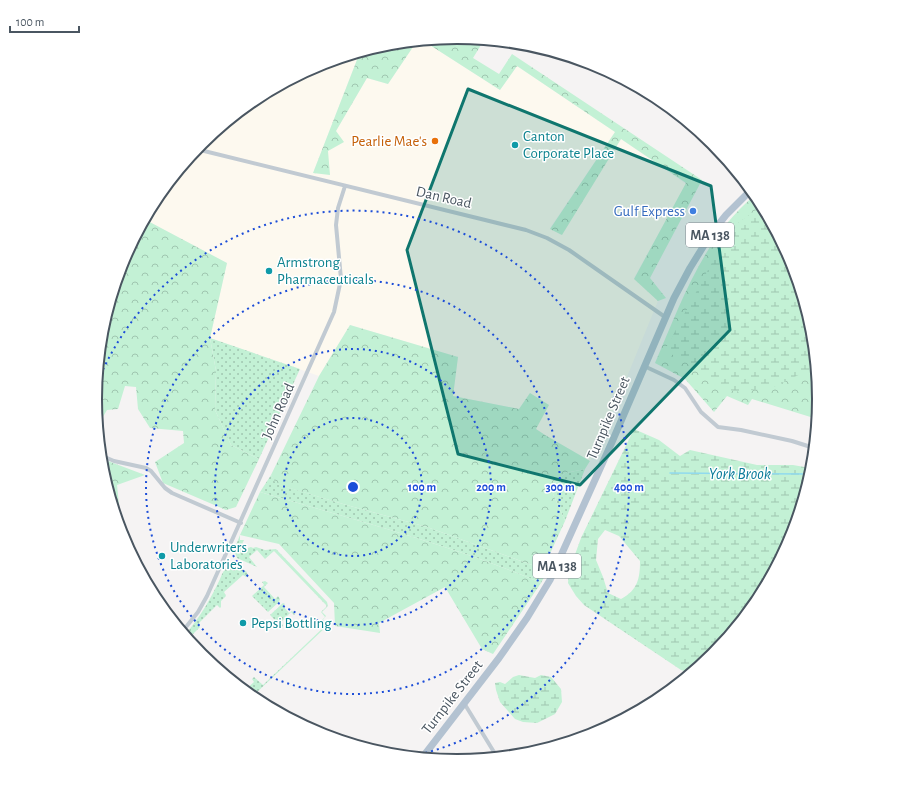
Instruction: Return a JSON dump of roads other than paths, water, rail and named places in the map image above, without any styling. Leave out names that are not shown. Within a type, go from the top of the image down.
[{"type":"main road","name":"Turnpike Street","points":[[426,752],[487,674],[527,618],[550,580],[615,436],[665,318],[690,268],[706,240],[726,215],[746,195]]},
{"type":"street","name":"Dan Road","points":[[203,151],[526,230],[547,238],[569,250],[665,318]]},
{"type":"street","name":"John Road","points":[[186,628],[208,596],[334,312],[341,279],[336,225],[338,208],[345,186]]},
{"type":"street","points":[[644,366],[674,380],[685,388],[701,412],[718,427],[741,430],[792,441],[808,446]]},
{"type":"street","points":[[107,458],[146,468],[151,471],[165,488],[172,493],[241,523]]},
{"type":"street","points":[[464,702],[494,752]]},
{"type":"waterway","name":"York Brook","points":[[670,473],[803,474]]},
{"type":"place","name":"Pearlie Mae's","points":[[435,141]]},
{"type":"place","name":"Canton Corporate Place","points":[[515,145]]},
{"type":"place","name":"Gulf Express","points":[[693,211]]},
{"type":"place","name":"Armstrong Pharmaceuticals","points":[[269,271]]},
{"type":"place","name":"Underwriters Laboratories","points":[[162,556]]},
{"type":"place","name":"Pepsi Bottling","points":[[243,623]]}]
